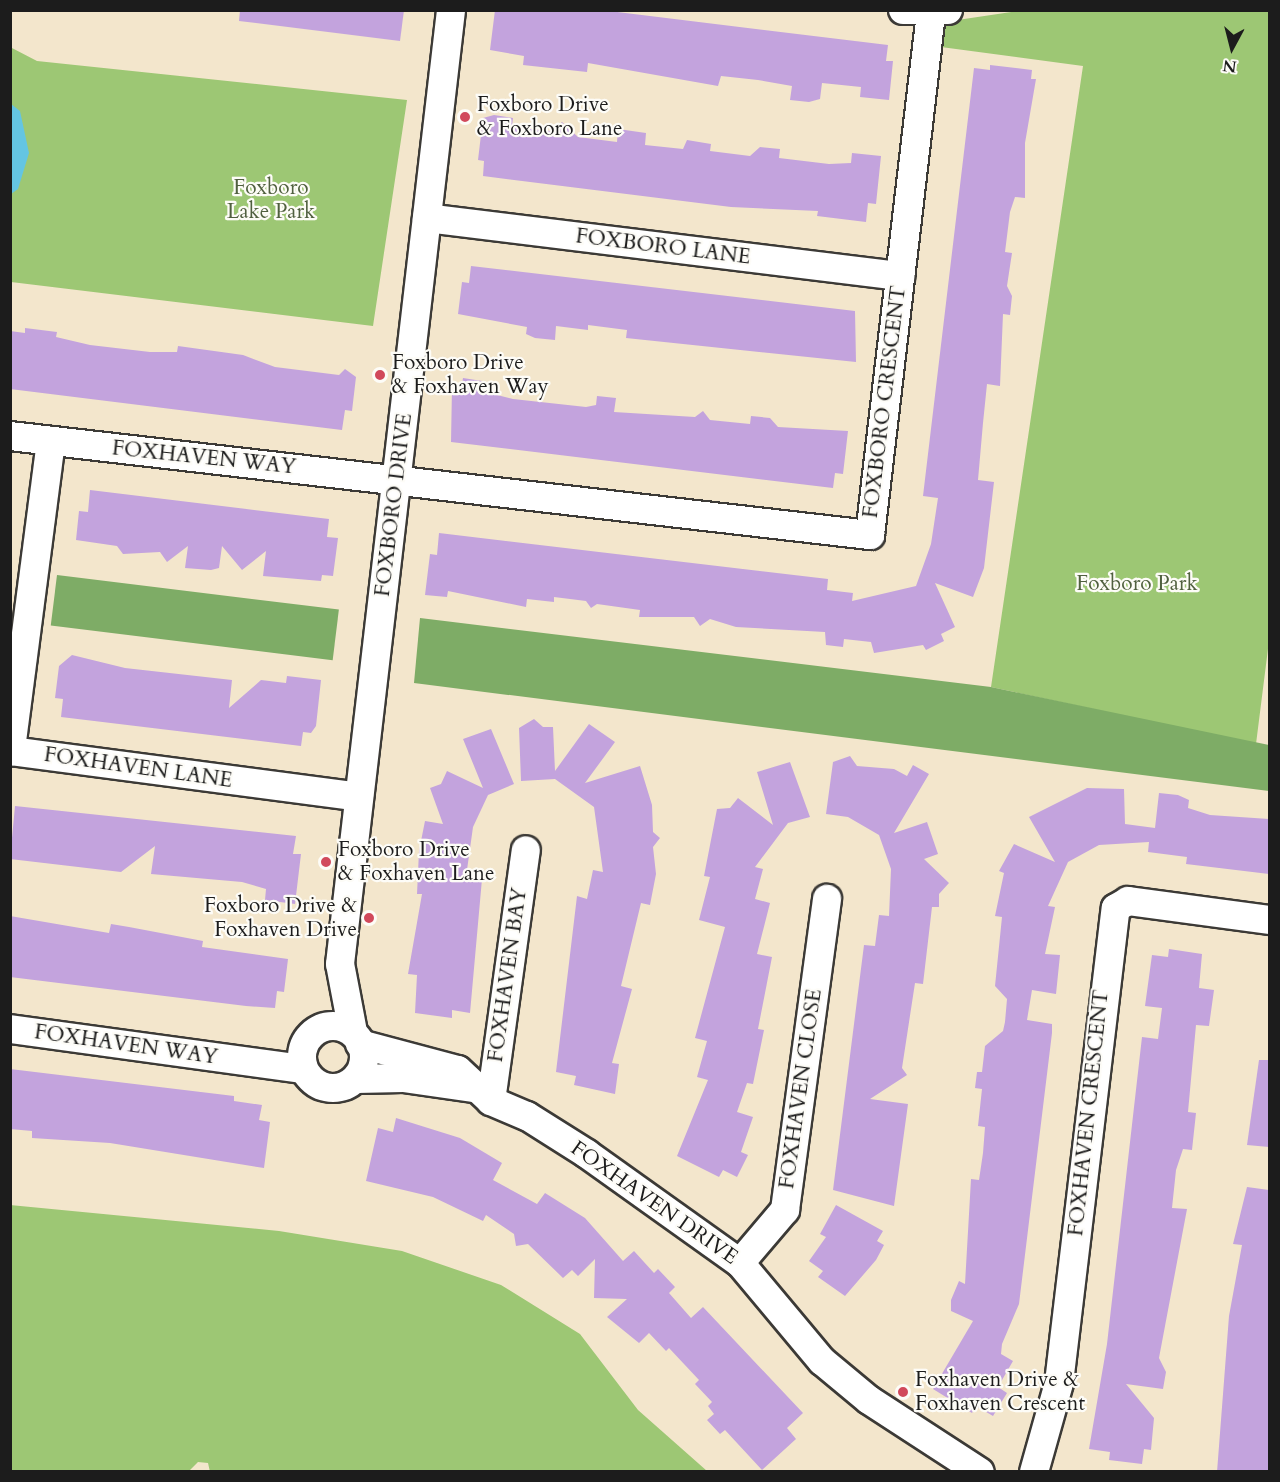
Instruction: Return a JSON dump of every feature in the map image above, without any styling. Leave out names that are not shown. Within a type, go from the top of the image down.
[{"type":"street","name":"FOXBORO DRIVE","points":[[312,1034],[340,964],[451,10]]},
{"type":"street","points":[[903,10],[939,11]]},
{"type":"street","name":"FOXBORO CRESCENT","points":[[398,479],[870,535],[900,276],[939,11]]},
{"type":"street","name":"FOXBORO LANE","points":[[427,218],[900,276]]},
{"type":"street","name":"FOXHAVEN WAY","points":[[10,436],[398,479]]},
{"type":"street","name":"FOXHAVEN LANE","points":[[51,441],[11,751],[359,797]]},
{"type":"street","name":"FOXHAVEN BAY","points":[[485,1095],[525,850]]},
{"type":"street","name":"FOXHAVEN CLOSE","points":[[740,1263],[785,1210],[827,899]]},
{"type":"street","name":"FOXHAVEN CRESCENT","points":[[1034,1472],[1059,1383],[1116,908],[1128,901],[1269,920]]},
{"type":"street","name":"FOXBORO DRIVE","points":[[340,964],[357,1038]]},
{"type":"street","name":"FOXHAVEN WAY","points":[[10,1029],[303,1069]]},
{"type":"street","points":[[312,1034],[357,1038],[357,1079],[344,1090],[331,1089],[303,1069],[312,1034]]},
{"type":"street","name":"FOXHAVEN WAY","points":[[242,1062],[312,1034]]},
{"type":"street","name":"FOXHAVEN DRIVE","points":[[357,1038],[458,1070],[485,1095]]},
{"type":"street","name":"FOXHAVEN DRIVE","points":[[357,1079],[403,1078],[485,1095],[527,1116],[586,1154],[740,1263],[822,1360],[917,1434],[980,1472]]},
{"type":"green space","name":"Foxboro Park","points":[[1018,11],[1269,11],[1270,633],[1256,744],[991,687],[1083,66],[941,47],[944,22]]},
{"type":"green space","name":"Foxboro Lake Park","points":[[10,47],[37,61],[407,100],[373,326],[11,282]]},
{"type":"green space","points":[[57,575],[339,610],[333,660],[51,626]]},
{"type":"green space","points":[[420,618],[991,687],[1269,745],[1269,791],[414,683]]},
{"type":"green space","points":[[10,1205],[279,1231],[402,1251],[501,1285],[580,1334],[638,1410],[707,1471],[210,1472],[208,1463],[198,1462],[189,1471],[11,1471]]},
{"type":"water","points":[[11,104],[20,111],[29,153],[18,189],[11,194]]},
{"type":"building","points":[[240,10],[404,10],[400,41],[239,21]]},
{"type":"building","points":[[495,10],[601,10],[888,45],[886,61],[893,61],[889,100],[860,97],[861,87],[822,83],[820,99],[809,102],[790,100],[792,86],[758,80],[721,76],[718,86],[588,63],[587,72],[523,65],[524,56],[490,50]]},
{"type":"building","points":[[990,65],[1032,70],[1031,79],[1036,79],[1025,143],[1025,198],[1015,197],[1010,212],[1005,252],[1012,253],[1007,286],[1012,296],[1010,315],[1003,314],[1000,386],[987,384],[978,480],[994,482],[984,568],[973,597],[935,583],[955,627],[941,634],[944,641],[926,650],[923,645],[874,653],[871,642],[844,639],[843,647],[826,645],[825,632],[736,627],[710,619],[700,626],[694,617],[639,617],[640,610],[597,604],[591,608],[586,601],[554,597],[554,602],[527,599],[526,607],[448,591],[447,597],[425,595],[430,554],[437,555],[439,533],[828,579],[827,590],[853,593],[852,601],[916,586],[931,544],[938,498],[923,496],[974,68],[990,70]]},
{"type":"building","points":[[494,115],[513,118],[512,127],[551,131],[562,122],[578,137],[617,142],[618,129],[646,133],[645,145],[683,149],[687,140],[711,144],[710,151],[750,156],[760,147],[780,149],[779,158],[829,164],[851,163],[852,153],[881,156],[876,204],[868,203],[866,222],[817,216],[818,211],[731,207],[483,176],[484,161],[478,160],[483,118]]},
{"type":"building","points":[[471,266],[855,311],[856,362],[626,338],[627,330],[588,325],[588,330],[556,326],[555,340],[535,338],[526,334],[527,327],[458,314],[462,282],[469,283]]},
{"type":"building","points":[[25,328],[57,332],[56,337],[90,345],[150,352],[177,352],[178,346],[243,355],[275,367],[339,375],[345,369],[356,377],[352,411],[345,410],[342,430],[10,389],[10,331],[25,333]]},
{"type":"building","points":[[463,378],[482,381],[481,391],[513,399],[586,407],[596,405],[597,396],[616,398],[614,412],[695,417],[703,411],[710,420],[750,424],[751,416],[770,418],[778,427],[848,431],[843,474],[835,473],[833,488],[451,442],[452,387],[461,389]]},
{"type":"building","points":[[90,490],[329,519],[327,537],[338,538],[333,576],[322,575],[321,581],[263,576],[266,551],[242,570],[222,546],[219,568],[211,570],[185,568],[188,546],[167,562],[160,552],[123,554],[117,546],[76,540],[79,511],[88,512]]},
{"type":"building","points":[[72,655],[125,668],[232,680],[229,708],[261,680],[286,683],[287,676],[321,680],[316,726],[311,733],[303,732],[301,746],[61,717],[63,699],[55,698],[59,666]]},
{"type":"building","points":[[534,719],[543,727],[553,727],[555,771],[589,724],[615,742],[585,783],[640,766],[652,805],[653,832],[660,838],[653,847],[656,874],[650,905],[641,903],[621,986],[632,989],[612,1063],[619,1064],[615,1094],[574,1085],[576,1076],[556,1072],[577,896],[587,899],[593,870],[603,872],[594,807],[555,779],[521,781],[519,728]]},
{"type":"building","points":[[491,729],[514,784],[488,795],[473,827],[466,877],[482,879],[470,1013],[452,1010],[452,1018],[415,1013],[417,975],[408,974],[422,894],[417,894],[419,851],[425,821],[443,824],[430,788],[441,784],[447,771],[483,788],[463,739]]},
{"type":"building","points":[[850,756],[857,766],[894,769],[907,776],[913,765],[929,774],[894,833],[927,822],[938,854],[924,859],[949,883],[939,894],[939,907],[932,907],[923,984],[915,983],[902,1068],[907,1075],[870,1099],[908,1104],[894,1206],[833,1190],[864,945],[875,946],[879,915],[889,916],[891,869],[879,835],[848,817],[826,814],[833,762]]},
{"type":"building","points":[[790,762],[810,817],[788,823],[755,867],[763,869],[755,899],[770,903],[757,954],[772,957],[758,1029],[764,1030],[753,1084],[747,1083],[737,1112],[753,1117],[741,1152],[748,1155],[737,1177],[723,1170],[719,1177],[677,1156],[708,1080],[697,1077],[707,1041],[695,1038],[725,927],[699,920],[710,877],[704,876],[717,809],[730,808],[738,798],[773,825],[757,772]]},
{"type":"building","points":[[1087,788],[1124,789],[1125,824],[1155,828],[1159,793],[1178,795],[1189,800],[1188,808],[1210,815],[1269,819],[1269,874],[1186,864],[1187,857],[1148,852],[1149,842],[1099,845],[1068,862],[1048,906],[1055,907],[1045,954],[1060,955],[1056,994],[1032,990],[1027,1020],[1052,1024],[1052,1033],[1019,1304],[1002,1344],[1001,1354],[1013,1361],[998,1387],[1007,1393],[993,1416],[976,1406],[972,1413],[933,1389],[973,1321],[951,1311],[951,1300],[959,1281],[965,1284],[971,1179],[979,1180],[983,1153],[985,1127],[978,1126],[982,1089],[975,1088],[977,1072],[982,1072],[985,1046],[1003,1031],[1005,1022],[1007,999],[995,986],[1002,917],[995,916],[1004,873],[999,871],[1014,844],[1055,862],[1029,817]]},
{"type":"building","points":[[15,806],[296,836],[293,854],[301,854],[295,904],[265,900],[266,889],[242,882],[151,874],[155,846],[121,872],[10,859]]},
{"type":"building","points":[[10,916],[109,933],[111,924],[203,941],[202,947],[288,959],[284,992],[277,991],[275,1008],[10,977]]},
{"type":"building","points":[[1169,949],[1202,954],[1199,988],[1214,990],[1209,1026],[1196,1025],[1188,1112],[1196,1113],[1192,1150],[1183,1149],[1176,1170],[1172,1208],[1187,1209],[1159,1358],[1166,1372],[1163,1389],[1126,1384],[1154,1418],[1151,1450],[1144,1449],[1142,1464],[1109,1460],[1110,1452],[1089,1449],[1107,1344],[1142,1037],[1158,1039],[1162,1008],[1145,1006],[1152,955],[1168,957]]},
{"type":"building","points":[[1259,1060],[1269,1060],[1269,1147],[1247,1145]]},
{"type":"building","points":[[10,1069],[234,1096],[234,1101],[262,1105],[259,1120],[270,1122],[264,1168],[110,1143],[32,1138],[32,1131],[10,1129]]},
{"type":"building","points":[[396,1118],[460,1138],[502,1163],[493,1180],[537,1204],[545,1193],[585,1218],[623,1261],[634,1251],[654,1273],[658,1269],[675,1287],[669,1293],[691,1318],[703,1307],[803,1413],[787,1428],[796,1439],[762,1470],[725,1430],[720,1434],[707,1420],[714,1414],[708,1406],[712,1402],[695,1384],[699,1380],[669,1348],[666,1351],[649,1333],[639,1343],[607,1317],[627,1299],[594,1298],[595,1259],[578,1276],[572,1270],[563,1278],[528,1244],[516,1246],[514,1234],[486,1215],[483,1221],[433,1197],[366,1181],[378,1128],[393,1132]]},
{"type":"building","points":[[1247,1187],[1269,1190],[1269,1472],[1217,1472],[1229,1316],[1242,1245],[1233,1244]]},
{"type":"building","points":[[836,1205],[883,1231],[877,1241],[884,1245],[876,1260],[845,1296],[818,1277],[823,1271],[809,1261],[826,1237],[820,1234]]},
{"type":"place","name":"Foxboro Drive & Foxboro Lane","points":[[465,117]]},
{"type":"place","name":"Foxboro Drive & Foxhaven Way","points":[[380,375]]},
{"type":"place","name":"Foxboro Drive & Foxhaven Lane","points":[[326,862]]},
{"type":"place","name":"Foxboro Drive & Foxhaven Drive","points":[[369,918]]},
{"type":"place","name":"Foxhaven Drive & Foxhaven Crescent","points":[[903,1392]]}]
